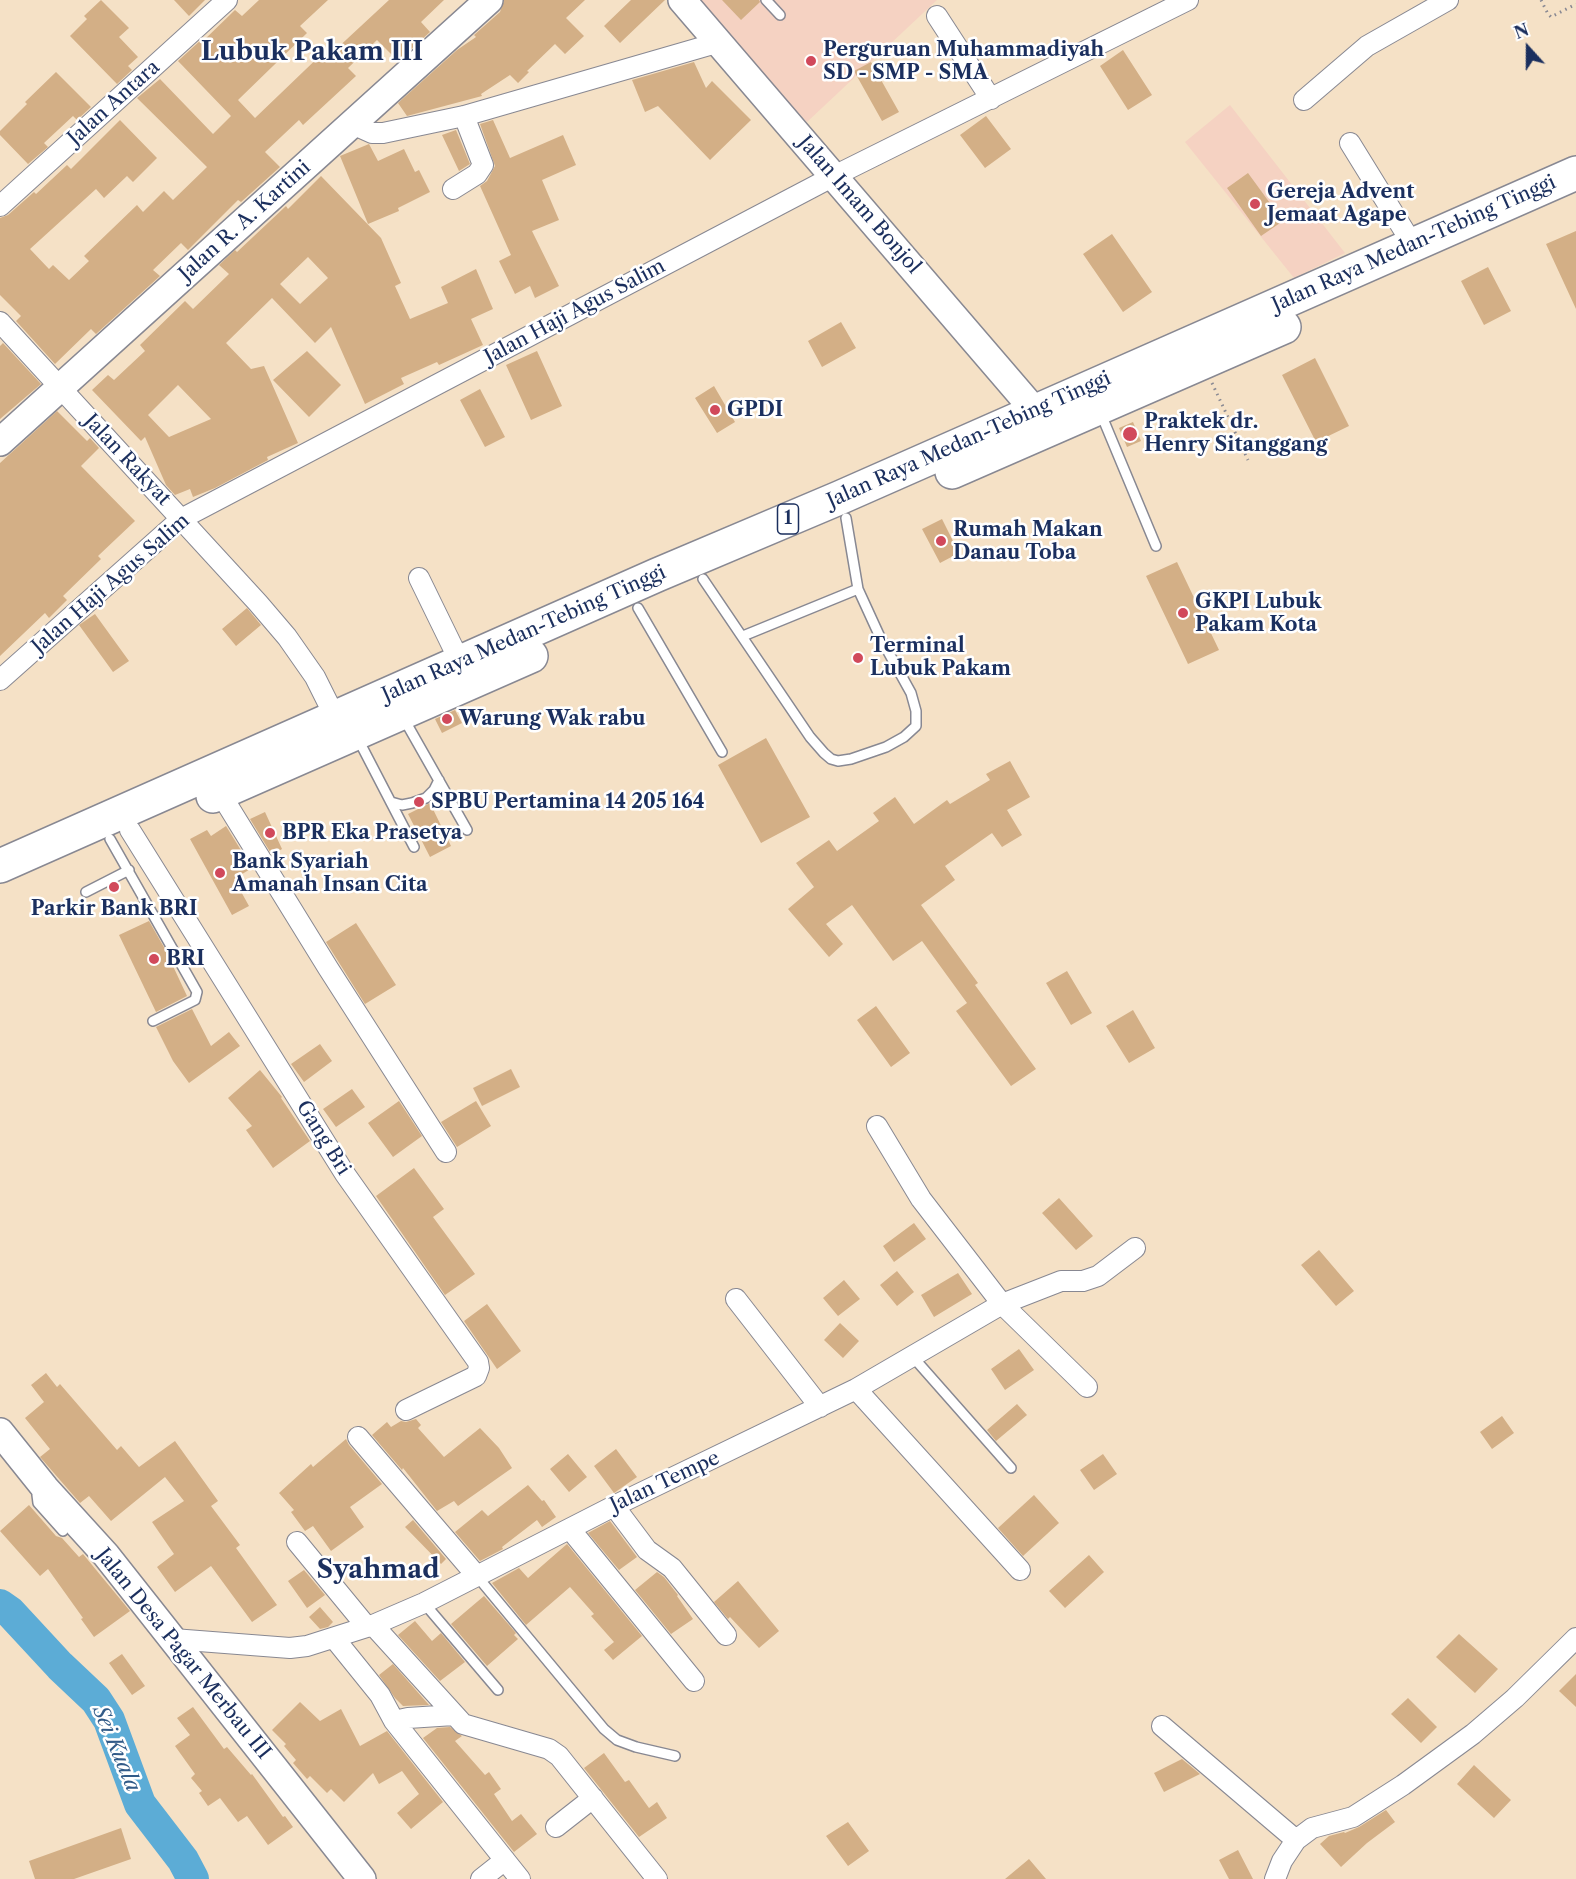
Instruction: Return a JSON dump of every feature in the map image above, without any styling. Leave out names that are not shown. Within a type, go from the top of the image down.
[{"type":"highway","name":"Jalan Raya Medan-Tebing Tinggi","points":[[395,704],[460,662],[653,593],[703,579],[1035,411],[1153,372],[1413,245],[1576,173]]},
{"type":"highway","name":"Jalan Raya Medan-Tebing Tinggi","points":[[0,866],[345,726],[653,593],[842,508],[1098,409],[1153,372],[1203,363],[1576,197]]},
{"type":"highway","name":"Jalan Raya Medan-Tebing Tinggi","points":[[0,888],[220,793],[345,726]]},
{"type":"street","name":"Jalan Antara","points":[[0,206],[227,0]]},
{"type":"street","name":"Jalan R. A. Kartini","points":[[0,442],[489,0]]},
{"type":"street","name":"Jalan Imam Bonjol","points":[[682,0],[1035,411]]},
{"type":"street","name":"Jalan Haji Agus Salim","points":[[0,680],[181,519],[834,176],[1188,0]]},
{"type":"street","points":[[1304,100],[1367,46],[1448,0]]},
{"type":"street","points":[[937,16],[991,99]]},
{"type":"street","points":[[352,124],[372,133],[383,133],[464,116],[720,42]]},
{"type":"street","points":[[453,189],[477,174],[483,165],[464,116]]},
{"type":"street","points":[[1350,142],[1413,245]]},
{"type":"street","name":"Jalan Rakyat","points":[[0,322],[286,637],[315,677],[345,726]]},
{"type":"street","points":[[419,578],[460,662]]},
{"type":"street","points":[[220,793],[328,968],[446,1152]]},
{"type":"street","name":"Gang Bri","points":[[120,835],[342,1168],[478,1362],[479,1368],[476,1376],[406,1410]]},
{"type":"street","points":[[876,1126],[921,1198],[1002,1304],[1087,1387]]},
{"type":"street","name":"Jalan Tempe","points":[[176,1642],[290,1648],[307,1646],[370,1626],[424,1603],[614,1506],[856,1389],[1002,1304],[1061,1281],[1090,1280],[1135,1248]]},
{"type":"street","points":[[736,1299],[820,1407]]},
{"type":"street","points":[[856,1389],[1020,1570]]},
{"type":"street","name":"Jalan Desa Pagar Merbau III","points":[[0,1432],[55,1511],[106,1555],[362,1879]]},
{"type":"street","points":[[358,1437],[476,1575]]},
{"type":"street","points":[[614,1506],[647,1550],[672,1568],[726,1635]]},
{"type":"street","points":[[570,1529],[694,1681]]},
{"type":"street","points":[[297,1542],[370,1626],[453,1714],[469,1726],[549,1749],[559,1756],[657,1879]]},
{"type":"street","points":[[334,1638],[520,1879]]},
{"type":"street","points":[[1278,1872],[1296,1840],[1312,1828],[1353,1817],[1403,1785],[1473,1734],[1515,1698],[1576,1639]]},
{"type":"street","points":[[388,1709],[408,1718],[453,1714]]},
{"type":"street","points":[[1162,1726],[1296,1840]]},
{"type":"street","points":[[556,1827],[593,1798]]},
{"type":"street","points":[[481,1879],[505,1860]]},
{"type":"lane","points":[[766,0],[780,15]]},
{"type":"lane","points":[[1098,409],[1156,546]]},
{"type":"lane","points":[[703,579],[810,737],[831,759],[838,761],[851,759],[886,747],[904,737],[916,726],[916,711],[911,693],[880,637],[858,589],[842,508]]},
{"type":"lane","points":[[743,636],[858,589]]},
{"type":"lane","points":[[653,593],[722,752]]},
{"type":"lane","points":[[395,704],[466,830]]},
{"type":"lane","points":[[345,726],[414,847]]},
{"type":"lane","points":[[390,802],[412,803],[426,798],[434,790],[439,780]]},
{"type":"lane","points":[[120,835],[129,870],[196,992],[195,999],[153,1021]]},
{"type":"lane","points":[[86,892],[129,870]]},
{"type":"lane","points":[[914,1357],[1011,1468]]},
{"type":"lane","points":[[476,1575],[604,1729],[617,1740],[675,1756]]},
{"type":"lane","points":[[424,1603],[498,1690]]},
{"type":"path","points":[[1541,0],[1551,17],[1576,4]]},
{"type":"path","points":[[1203,363],[1248,460]]},
{"type":"shaded area","name":"Perguruan Muhammadiyah SD - SMP - SMA","points":[[692,0],[937,0],[807,122]]},
{"type":"shaded area","points":[[1230,105],[1345,253],[1294,278],[1185,142]]},
{"type":"building","points":[[101,0],[129,28],[119,37],[138,57],[128,66],[132,70],[117,84],[70,36],[87,19],[84,16]]},
{"type":"building","points":[[174,0],[205,0],[189,16]]},
{"type":"building","points":[[259,0],[328,0],[300,26],[307,33],[238,100],[255,118],[329,47],[333,52],[389,0],[444,0],[421,22],[430,32],[398,61],[377,40],[348,68],[356,76],[303,125],[299,120],[265,152],[280,167],[241,202],[238,200],[188,250],[181,243],[153,270],[160,276],[96,334],[91,329],[55,364],[16,321],[21,316],[0,295],[0,218],[8,215],[34,192],[36,194],[67,165],[71,169],[120,120],[157,158],[133,182],[127,176],[104,198],[96,189],[30,249],[49,269],[53,265],[69,280],[89,261],[84,256],[137,205],[143,212],[164,191],[173,200],[207,167],[137,98],[160,79],[213,134],[231,116],[178,61],[235,10],[242,16]]},
{"type":"building","points":[[504,0],[585,0],[566,18],[584,36],[565,54],[555,44],[518,83],[510,75],[481,94],[482,96],[407,116],[398,103],[457,50],[476,37],[474,35],[500,12]]},
{"type":"building","points":[[631,0],[665,0],[620,43],[604,26]]},
{"type":"building","points":[[722,0],[759,0],[760,2],[741,20]]},
{"type":"building","points":[[1123,50],[1152,95],[1128,110],[1100,66]]},
{"type":"building","points":[[694,62],[706,88],[712,81],[751,120],[710,160],[658,106],[645,112],[632,80]]},
{"type":"building","points":[[871,62],[899,112],[882,121],[854,71]]},
{"type":"building","points":[[56,72],[91,107],[77,120],[73,116],[44,143],[48,147],[28,164],[0,135],[0,131],[27,104],[25,102]]},
{"type":"building","points":[[986,116],[1011,149],[985,168],[960,135]]},
{"type":"building","points":[[493,120],[510,158],[563,135],[576,165],[542,180],[559,220],[532,231],[559,286],[535,298],[530,286],[515,294],[499,261],[511,255],[480,186],[487,181],[495,166],[480,124]]},
{"type":"building","points":[[456,130],[470,164],[459,171],[442,135]]},
{"type":"building","points":[[369,144],[378,161],[404,149],[415,172],[419,170],[430,192],[398,208],[399,211],[368,224],[340,156]]},
{"type":"building","name":"Gereja Advent Jemaat Agape","points":[[1248,173],[1283,221],[1261,236],[1227,188]]},
{"type":"building","points":[[321,176],[381,238],[401,283],[395,286],[410,319],[448,303],[441,287],[476,269],[493,309],[471,319],[483,345],[439,365],[437,362],[401,378],[404,384],[365,404],[331,327],[315,343],[272,298],[226,343],[251,369],[264,366],[298,443],[267,457],[268,460],[215,488],[193,497],[190,489],[175,495],[166,485],[145,437],[141,441],[92,390],[108,375],[114,380],[145,351],[140,345],[185,301],[193,309],[229,274],[219,265],[235,250],[237,252],[286,206],[288,209]],"holes":[[[308,257],[328,278],[300,304],[280,284]],[[178,385],[211,419],[169,437],[148,415]]]},
{"type":"building","points":[[1576,231],[1576,309],[1546,244]]},
{"type":"building","points":[[1112,234],[1152,292],[1123,312],[1083,254]]},
{"type":"building","points":[[1488,267],[1511,311],[1484,325],[1461,281]]},
{"type":"building","points":[[841,322],[856,348],[822,367],[808,341]]},
{"type":"building","points":[[3,343],[41,384],[0,419],[0,346]]},
{"type":"building","points":[[307,351],[341,385],[309,417],[273,380]]},
{"type":"building","points":[[537,351],[562,406],[531,420],[506,365]]},
{"type":"building","points":[[1315,358],[1349,426],[1316,442],[1282,375]]},
{"type":"building","name":"GPDI","points":[[714,386],[735,422],[717,433],[695,398]]},
{"type":"building","points":[[480,389],[505,437],[485,447],[460,400]]},
{"type":"building","points":[[57,411],[87,441],[90,438],[99,448],[81,466],[135,521],[98,556],[101,559],[63,596],[67,600],[49,618],[45,613],[0,656],[0,463]]},
{"type":"building","name":"Praktek dr. Henry Sitanggang","points":[[1133,422],[1141,441],[1127,447],[1119,428]]},
{"type":"building","name":"Rumah Makan Danau Toba","points":[[942,519],[959,553],[940,563],[922,529]]},
{"type":"building","name":"GKPI Lubuk Pakam Kota","points":[[1177,562],[1219,650],[1188,664],[1146,576]]},
{"type":"building","points":[[247,608],[261,625],[236,646],[222,629]]},
{"type":"building","points":[[95,614],[129,661],[113,672],[79,625]]},
{"type":"building","name":"Warung Wak rabu","points":[[455,710],[462,723],[442,733],[435,719]]},
{"type":"building","points":[[766,738],[810,817],[761,843],[718,765]]},
{"type":"building","points":[[1010,761],[1030,797],[1007,810],[1022,835],[1002,847],[992,833],[945,866],[955,880],[921,905],[978,983],[975,985],[1036,1069],[1011,1086],[956,1011],[967,1003],[922,941],[893,961],[852,905],[826,924],[843,944],[829,957],[788,909],[814,887],[796,863],[829,840],[837,851],[879,821],[873,813],[895,797],[914,824],[947,800],[950,804],[990,780],[986,774]]},
{"type":"building","points":[[430,803],[451,846],[430,857],[408,814]]},
{"type":"building","points":[[265,812],[282,849],[272,855],[250,819]]},
{"type":"building","name":"Bank Syariah Amanah Insan Cita","points":[[226,826],[252,868],[234,879],[249,906],[232,915],[190,839],[207,830],[211,836]]},
{"type":"building","points":[[149,921],[187,996],[156,1012],[119,935]]},
{"type":"building","points":[[356,923],[396,985],[365,1004],[326,942]]},
{"type":"building","points":[[1067,971],[1092,1013],[1071,1025],[1046,983]]},
{"type":"building","points":[[876,1006],[910,1053],[891,1067],[857,1020]]},
{"type":"building","points":[[192,1009],[211,1046],[229,1032],[240,1046],[189,1083],[173,1061],[156,1027]]},
{"type":"building","points":[[1133,1010],[1155,1048],[1129,1063],[1106,1026]]},
{"type":"building","points":[[320,1044],[332,1061],[304,1082],[291,1064]]},
{"type":"building","points":[[511,1069],[520,1087],[482,1106],[473,1088]]},
{"type":"building","points":[[260,1070],[282,1097],[310,1141],[273,1168],[246,1130],[252,1126],[228,1098]]},
{"type":"building","points":[[352,1089],[365,1107],[336,1127],[323,1109]]},
{"type":"building","points":[[399,1101],[422,1136],[393,1157],[368,1123]]},
{"type":"building","points":[[476,1101],[491,1126],[457,1147],[441,1122]]},
{"type":"building","points":[[414,1168],[444,1209],[433,1217],[475,1274],[445,1295],[376,1196]]},
{"type":"building","points":[[1059,1198],[1093,1236],[1076,1250],[1042,1213]]},
{"type":"building","points":[[914,1223],[926,1239],[894,1262],[883,1246]]},
{"type":"building","points":[[1319,1250],[1354,1291],[1336,1306],[1301,1265]]},
{"type":"building","points":[[897,1271],[914,1292],[897,1306],[880,1285]]},
{"type":"building","points":[[958,1273],[972,1294],[934,1317],[921,1295]]},
{"type":"building","points":[[844,1280],[860,1299],[838,1316],[823,1298]]},
{"type":"building","points":[[487,1304],[521,1351],[497,1369],[464,1321]]},
{"type":"building","points":[[840,1323],[859,1341],[843,1358],[824,1340]]},
{"type":"building","points":[[1019,1349],[1034,1370],[1005,1390],[991,1369]]},
{"type":"building","points":[[46,1373],[57,1387],[60,1384],[117,1450],[121,1446],[139,1467],[175,1441],[218,1501],[211,1506],[240,1545],[236,1548],[277,1605],[252,1622],[211,1566],[175,1592],[157,1567],[174,1554],[152,1522],[184,1501],[165,1477],[111,1521],[89,1496],[80,1503],[40,1457],[50,1449],[25,1418],[44,1402],[31,1385]]},
{"type":"building","points":[[1017,1404],[1027,1415],[996,1441],[987,1430]]},
{"type":"building","points":[[1502,1416],[1514,1433],[1492,1449],[1480,1432]]},
{"type":"building","points":[[416,1419],[421,1425],[418,1428],[444,1457],[480,1428],[499,1448],[512,1468],[458,1506],[454,1501],[437,1511],[403,1468],[402,1470],[372,1435],[387,1422],[391,1427],[401,1421]]},
{"type":"building","points":[[346,1439],[382,1484],[350,1507],[364,1527],[331,1551],[313,1526],[305,1531],[291,1512],[294,1510],[279,1493],[311,1464],[313,1467]]},
{"type":"building","points":[[616,1449],[637,1477],[614,1493],[594,1466]]},
{"type":"building","points":[[568,1454],[587,1477],[569,1492],[550,1469]]},
{"type":"building","points":[[1103,1454],[1117,1474],[1094,1490],[1080,1470]]},
{"type":"building","points":[[528,1485],[542,1501],[544,1500],[556,1517],[542,1527],[537,1520],[502,1547],[503,1549],[480,1561],[455,1532],[482,1510],[488,1516]]},
{"type":"building","points":[[1034,1495],[1059,1523],[1023,1556],[998,1528]]},
{"type":"building","points":[[29,1505],[56,1536],[62,1538],[79,1557],[83,1554],[130,1611],[94,1637],[48,1569],[40,1576],[0,1531]]},
{"type":"building","points":[[413,1520],[446,1559],[441,1564],[405,1527]]},
{"type":"building","points":[[610,1521],[637,1557],[619,1570],[588,1533]]},
{"type":"building","points":[[567,1544],[642,1636],[613,1660],[604,1650],[614,1642],[591,1616],[594,1614],[570,1587],[526,1625],[492,1583],[519,1568],[528,1578]]},
{"type":"building","points":[[1089,1555],[1104,1572],[1065,1608],[1049,1591]]},
{"type":"building","points":[[304,1570],[325,1595],[307,1608],[288,1581]]},
{"type":"building","points":[[657,1572],[678,1595],[693,1619],[671,1634],[635,1590]]},
{"type":"building","points":[[738,1581],[779,1631],[759,1648],[730,1617],[728,1619],[714,1602]]},
{"type":"building","points":[[484,1596],[516,1633],[514,1635],[518,1639],[487,1666],[451,1624]]},
{"type":"building","points":[[320,1607],[333,1622],[328,1627],[320,1629],[309,1617]]},
{"type":"building","points":[[415,1621],[432,1641],[441,1633],[465,1662],[440,1681],[398,1635]]},
{"type":"building","points":[[1459,1634],[1498,1669],[1475,1693],[1436,1657]]},
{"type":"building","points":[[122,1654],[145,1686],[132,1695],[109,1663]]},
{"type":"building","points":[[393,1664],[429,1705],[403,1706],[395,1698],[379,1675]]},
{"type":"building","points":[[1576,1674],[1576,1707],[1559,1691]]},
{"type":"building","points":[[1408,1698],[1437,1727],[1421,1743],[1391,1714]]},
{"type":"building","points":[[300,1702],[320,1721],[341,1709],[360,1746],[387,1731],[443,1802],[411,1829],[397,1813],[419,1794],[402,1771],[379,1784],[373,1773],[344,1802],[331,1789],[327,1793],[310,1776],[307,1779],[293,1763],[296,1760],[284,1746],[286,1744],[272,1730]]},
{"type":"building","points":[[193,1707],[224,1749],[227,1747],[252,1774],[293,1827],[268,1845],[247,1816],[238,1822],[220,1798],[208,1806],[199,1793],[202,1791],[191,1778],[195,1774],[175,1746],[190,1735],[177,1718]]},
{"type":"building","points":[[450,1727],[462,1736],[455,1741],[485,1775],[489,1772],[501,1789],[494,1794],[512,1821],[521,1814],[537,1834],[514,1852],[423,1738],[437,1728]]},
{"type":"building","points":[[604,1753],[625,1782],[629,1780],[649,1808],[657,1802],[667,1818],[639,1837],[584,1768]]},
{"type":"building","points":[[1182,1759],[1200,1774],[1164,1792],[1154,1773]]},
{"type":"building","points":[[1474,1765],[1511,1800],[1494,1818],[1457,1784]]},
{"type":"building","points":[[1386,1810],[1395,1822],[1341,1867],[1320,1844],[1329,1836],[1359,1827]]},
{"type":"building","points":[[848,1822],[869,1851],[848,1866],[826,1836]]},
{"type":"building","points":[[121,1828],[131,1859],[74,1879],[35,1879],[29,1861]]},
{"type":"building","points":[[1238,1850],[1253,1879],[1229,1879],[1219,1860]]},
{"type":"building","points":[[1029,1859],[1046,1879],[1005,1879]]},
{"type":"waterway","name":"Sei Kuala","points":[[0,1605],[10,1612],[60,1666],[96,1700],[109,1720],[140,1804],[183,1860],[193,1879]]},
{"type":"place","name":"Perguruan Muhammadiyah SD - SMP - SMA","points":[[811,61]]},
{"type":"place","name":"Gereja Advent Jemaat Agape","points":[[1255,204]]},
{"type":"place","name":"GPDI","points":[[715,410]]},
{"type":"place","name":"Praktek dr. Henry Sitanggang","points":[[1130,434]]},
{"type":"place","name":"Rumah Makan Danau Toba","points":[[941,541]]},
{"type":"place","name":"GKPI Lubuk Pakam Kota","points":[[1183,613]]},
{"type":"place","name":"Terminal Lubuk Pakam","points":[[858,658]]},
{"type":"place","name":"Warung Wak rabu","points":[[447,719]]},
{"type":"place","name":"SPBU Pertamina 14 205 164","points":[[419,802]]},
{"type":"place","name":"BPR Eka Prasetya","points":[[270,833]]},
{"type":"place","name":"Bank Syariah Amanah Insan Cita","points":[[220,873]]},
{"type":"place","name":"Parkir Bank BRI","points":[[114,887]]},
{"type":"place","name":"BRI","points":[[154,959]]},
{"type":"district","name":"Lubuk Pakam III","points":[[312,52]]},
{"type":"district","name":"Syahmad","points":[[378,1570]]}]
